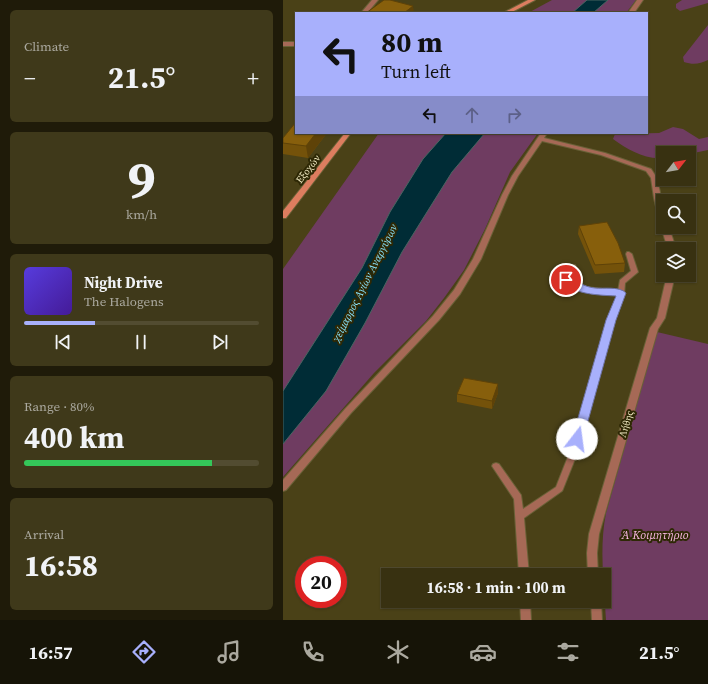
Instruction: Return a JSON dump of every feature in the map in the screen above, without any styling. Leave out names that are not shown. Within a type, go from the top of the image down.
[{"type":"main road","points":[[508,12],[532,0]]},
{"type":"main road","name":"Εξοχών","points":[[283,216],[347,134]]},
{"type":"street","points":[[366,12],[375,0]]},
{"type":"street","points":[[632,12],[640,0]]},
{"type":"street","points":[[283,44],[295,44]]},
{"type":"street","points":[[283,488],[348,411],[436,318],[453,297],[473,267],[515,176],[542,136],[603,154],[649,170],[654,178],[656,194]]},
{"type":"street","name":"Λήθης","points":[[593,568],[592,553],[594,534],[654,328],[661,318],[669,282]]},
{"type":"street","points":[[596,608],[597,620]]},
{"type":"lane","points":[[520,516],[559,489],[573,454],[611,320],[621,293],[622,282],[635,272],[629,254]]},
{"type":"lane","points":[[573,266],[565,269],[566,280],[578,287],[595,291],[621,293]]},
{"type":"lane","points":[[496,466],[518,498],[524,568]]},
{"type":"lane","points":[[525,608],[526,620]]},
{"type":"green space","points":[[552,0],[636,0],[627,12],[530,12]]},
{"type":"green space","points":[[682,0],[708,0],[708,3],[680,11],[676,8],[676,4]]},
{"type":"green space","points":[[708,25],[708,60],[696,64],[684,62],[683,57]]},
{"type":"green space","points":[[673,127],[683,129],[699,139],[708,137],[708,150],[696,153],[696,146],[656,146],[656,158],[643,156],[613,139],[615,134],[659,133]]},
{"type":"green space","points":[[378,134],[537,134],[510,172],[485,229],[464,270],[444,298],[426,321],[374,373],[283,477],[283,269]]},
{"type":"green space","name":"Ά Κοιμητήριο","points":[[657,332],[708,344],[708,620],[606,620],[605,608],[611,608],[611,568],[603,568],[602,553],[606,513]]},
{"type":"water","points":[[587,0],[608,0],[594,12],[573,12]]},
{"type":"water","name":"χείμαρρος Αγίων Αναργύρων","points":[[445,134],[484,134],[452,172],[402,252],[365,323],[326,391],[283,444],[283,391],[362,268],[390,212],[423,159]]},
{"type":"building","points":[[384,0],[390,0],[413,6],[405,12],[367,12]]},
{"type":"building","points":[[295,123],[295,134],[315,134],[306,146],[283,143],[283,138]]},
{"type":"building","points":[[607,222],[618,243],[625,263],[595,265],[579,226]]},
{"type":"building","points":[[464,378],[498,384],[492,401],[457,394]]},
{"type":"route","points":[[566,280],[578,287],[595,291],[621,293],[611,320],[577,439]]}]
